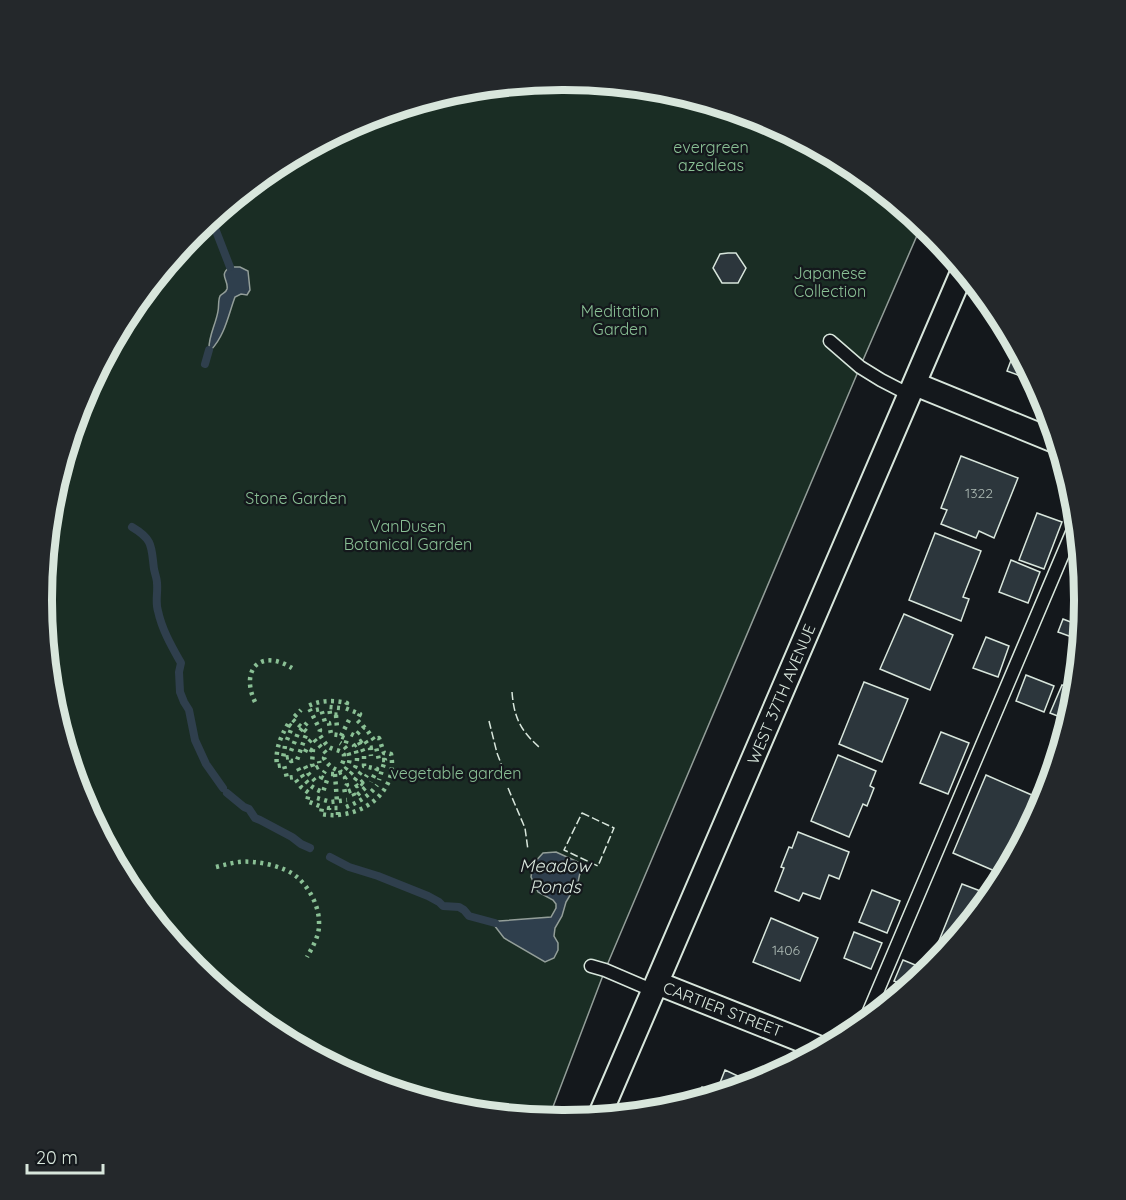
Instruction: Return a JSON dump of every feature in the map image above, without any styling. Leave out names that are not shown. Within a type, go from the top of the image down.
[{"type":"street","name":"WEST 37TH AVENUE","points":[[603,1108],[959,278]]},
{"type":"street","points":[[913,389],[1047,438]]},
{"type":"street","name":"CARTIER STREET","points":[[655,987],[812,1045]]},
{"type":"lane","points":[[830,341],[860,367],[881,380],[913,389]]},
{"type":"lane","points":[[871,1007],[1069,538]]},
{"type":"lane","points":[[591,966],[655,987]]},
{"type":"green space","name":"VanDusen Botanical Garden","points":[[563,89],[630,94],[663,99],[727,117],[758,128],[818,158],[874,195],[918,233],[605,970],[552,1110],[496,1106],[431,1093],[368,1072],[308,1042],[252,1005],[226,984],[179,937],[139,884],[105,826],[91,795],[70,732],[57,667],[52,600],[54,567],[62,500],[70,468],[91,405],[105,374],[139,316],[158,289],[179,263],[226,216],[252,195],[308,158],[368,128],[399,117],[463,99],[496,94]]},
{"type":"water","points":[[230,267],[240,267],[248,271],[250,290],[247,295],[241,294],[235,297],[223,332],[216,344],[209,350],[219,298],[227,289],[224,275]]},
{"type":"water","name":"Meadow Ponds","points":[[556,852],[578,862],[580,873],[578,882],[555,928],[554,936],[558,943],[558,950],[554,958],[545,962],[504,938],[494,925],[497,921],[551,917],[556,904],[538,892],[531,877],[533,864],[543,853]]},
{"type":"building","points":[[736,253],[746,268],[738,283],[722,283],[713,268],[720,254]]},
{"type":"building","points":[[1012,358],[1022,377],[1007,371]]},
{"type":"building","points":[[961,456],[1018,478],[994,538],[979,531],[976,538],[941,524],[947,510],[941,508]]},
{"type":"building","points":[[1037,513],[1062,522],[1044,569],[1019,560]]},
{"type":"building","points":[[935,533],[981,551],[963,597],[969,599],[961,621],[909,600]]},
{"type":"building","points":[[1011,560],[1040,572],[1028,603],[999,592]]},
{"type":"building","points":[[904,614],[953,635],[930,690],[880,669]]},
{"type":"building","points":[[1063,619],[1073,623],[1072,637],[1058,632]]},
{"type":"building","points":[[986,637],[1009,646],[998,677],[973,668]]},
{"type":"building","points":[[1026,675],[1054,686],[1044,712],[1016,701]]},
{"type":"building","points":[[864,682],[908,699],[882,762],[839,744]]},
{"type":"building","points":[[1062,685],[1066,686],[1060,717],[1050,713]]},
{"type":"building","points":[[941,732],[969,743],[948,794],[920,783]]},
{"type":"building","points":[[838,755],[876,771],[870,786],[874,788],[867,806],[863,804],[849,837],[811,821]]},
{"type":"building","points":[[986,775],[1034,796],[1021,826],[995,871],[953,853]]},
{"type":"building","points":[[798,832],[849,852],[839,879],[829,875],[820,899],[803,893],[799,901],[775,891],[784,868],[781,867]]},
{"type":"building","points":[[962,884],[982,892],[968,911],[936,949]]},
{"type":"building","points":[[872,890],[900,901],[887,933],[859,922]]},
{"type":"building","points":[[771,918],[818,938],[800,981],[753,962]]},
{"type":"building","points":[[854,932],[882,943],[871,969],[844,958]]},
{"type":"building","points":[[903,960],[918,966],[900,984],[894,981]]},
{"type":"building","points":[[725,1070],[742,1078],[727,1083],[719,1086]]},
{"type":"waterway","points":[[214,227],[230,267]]},
{"type":"waterway","points":[[205,364],[209,350]]},
{"type":"waterway","points":[[132,527],[148,540],[152,549],[160,618],[181,663],[180,692],[189,710],[195,740],[206,764],[223,788]]},
{"type":"waterway","points":[[227,793],[249,809],[255,818],[310,848]]},
{"type":"waterway","points":[[330,857],[349,867],[428,896],[443,906],[459,907],[469,916],[495,923]]},
{"type":"hedge","points":[[255,702],[250,680],[256,666],[271,660],[292,668]]},
{"type":"hedge","points":[[288,724],[279,744],[277,766],[284,765],[287,778],[294,777],[309,793],[307,801],[322,807],[321,814],[348,813],[372,802],[382,793],[388,782],[392,769],[391,754],[384,753],[379,738],[374,740],[357,720],[360,714],[345,708],[347,703],[327,701],[308,706],[325,743],[343,753],[342,764]]},
{"type":"hedge","points":[[340,708],[329,707],[330,714],[341,715]]},
{"type":"hedge","points":[[316,710],[321,709],[325,722],[329,723],[331,734],[347,739],[345,746]]},
{"type":"hedge","points":[[285,746],[283,758],[290,757],[291,761],[297,760],[307,732],[292,719],[301,710]]},
{"type":"hedge","points":[[336,715],[337,728]]},
{"type":"hedge","points":[[341,736],[350,718]]},
{"type":"hedge","points":[[291,751],[298,733],[307,723]]},
{"type":"hedge","points":[[287,740],[292,727],[288,724]]},
{"type":"hedge","points":[[351,734],[355,736],[364,727]]},
{"type":"hedge","points":[[309,742],[313,738],[326,753],[324,758],[327,763],[342,772]]},
{"type":"hedge","points":[[361,783],[366,787],[355,797],[352,790],[345,793],[344,787],[347,785],[345,778],[356,764],[357,756],[354,746],[364,739],[370,748],[371,756]]},
{"type":"hedge","points":[[359,742],[364,753],[364,766],[377,769],[371,782]]},
{"type":"hedge","points":[[331,774],[343,771],[349,763],[348,752],[340,743]]},
{"type":"hedge","points":[[370,748],[376,747],[379,760],[385,760],[379,780]]},
{"type":"hedge","points":[[305,752],[307,748],[313,751]]},
{"type":"hedge","points":[[313,749],[314,769],[320,766],[319,761]]},
{"type":"hedge","points":[[305,766],[316,782]]},
{"type":"hedge","points":[[298,768],[308,783],[323,792],[327,780],[321,777],[325,771]]},
{"type":"hedge","points":[[361,772],[354,781],[357,786],[367,775]]},
{"type":"hedge","points":[[335,774],[337,802]]},
{"type":"hedge","points":[[346,807],[363,798],[377,785]]},
{"type":"hedge","points":[[317,798],[331,802],[347,800]]},
{"type":"hedge","points":[[329,810],[329,808],[338,808],[338,816]]},
{"type":"hedge","points":[[216,867],[239,862],[261,863],[292,873],[301,881],[309,891],[319,916],[317,936],[307,957]]},
{"type":"fence","points":[[512,692],[514,709],[519,722],[527,735],[539,747]]},
{"type":"fence","points":[[489,721],[505,774]]},
{"type":"fence","points":[[508,788],[525,828],[528,850]]},
{"type":"fence","points":[[582,813],[614,828],[598,866],[564,850],[582,813]]},
{"type":"park label","name":"evergreen azealeas","points":[[711,156]]},
{"type":"park label","name":"Japanese Collection","points":[[830,282]]},
{"type":"park label","name":"Meditation Garden","points":[[620,320]]},
{"type":"park label","name":"Stone Garden","points":[[296,498]]},
{"type":"park label","name":"vegetable garden","points":[[456,773]]}]
